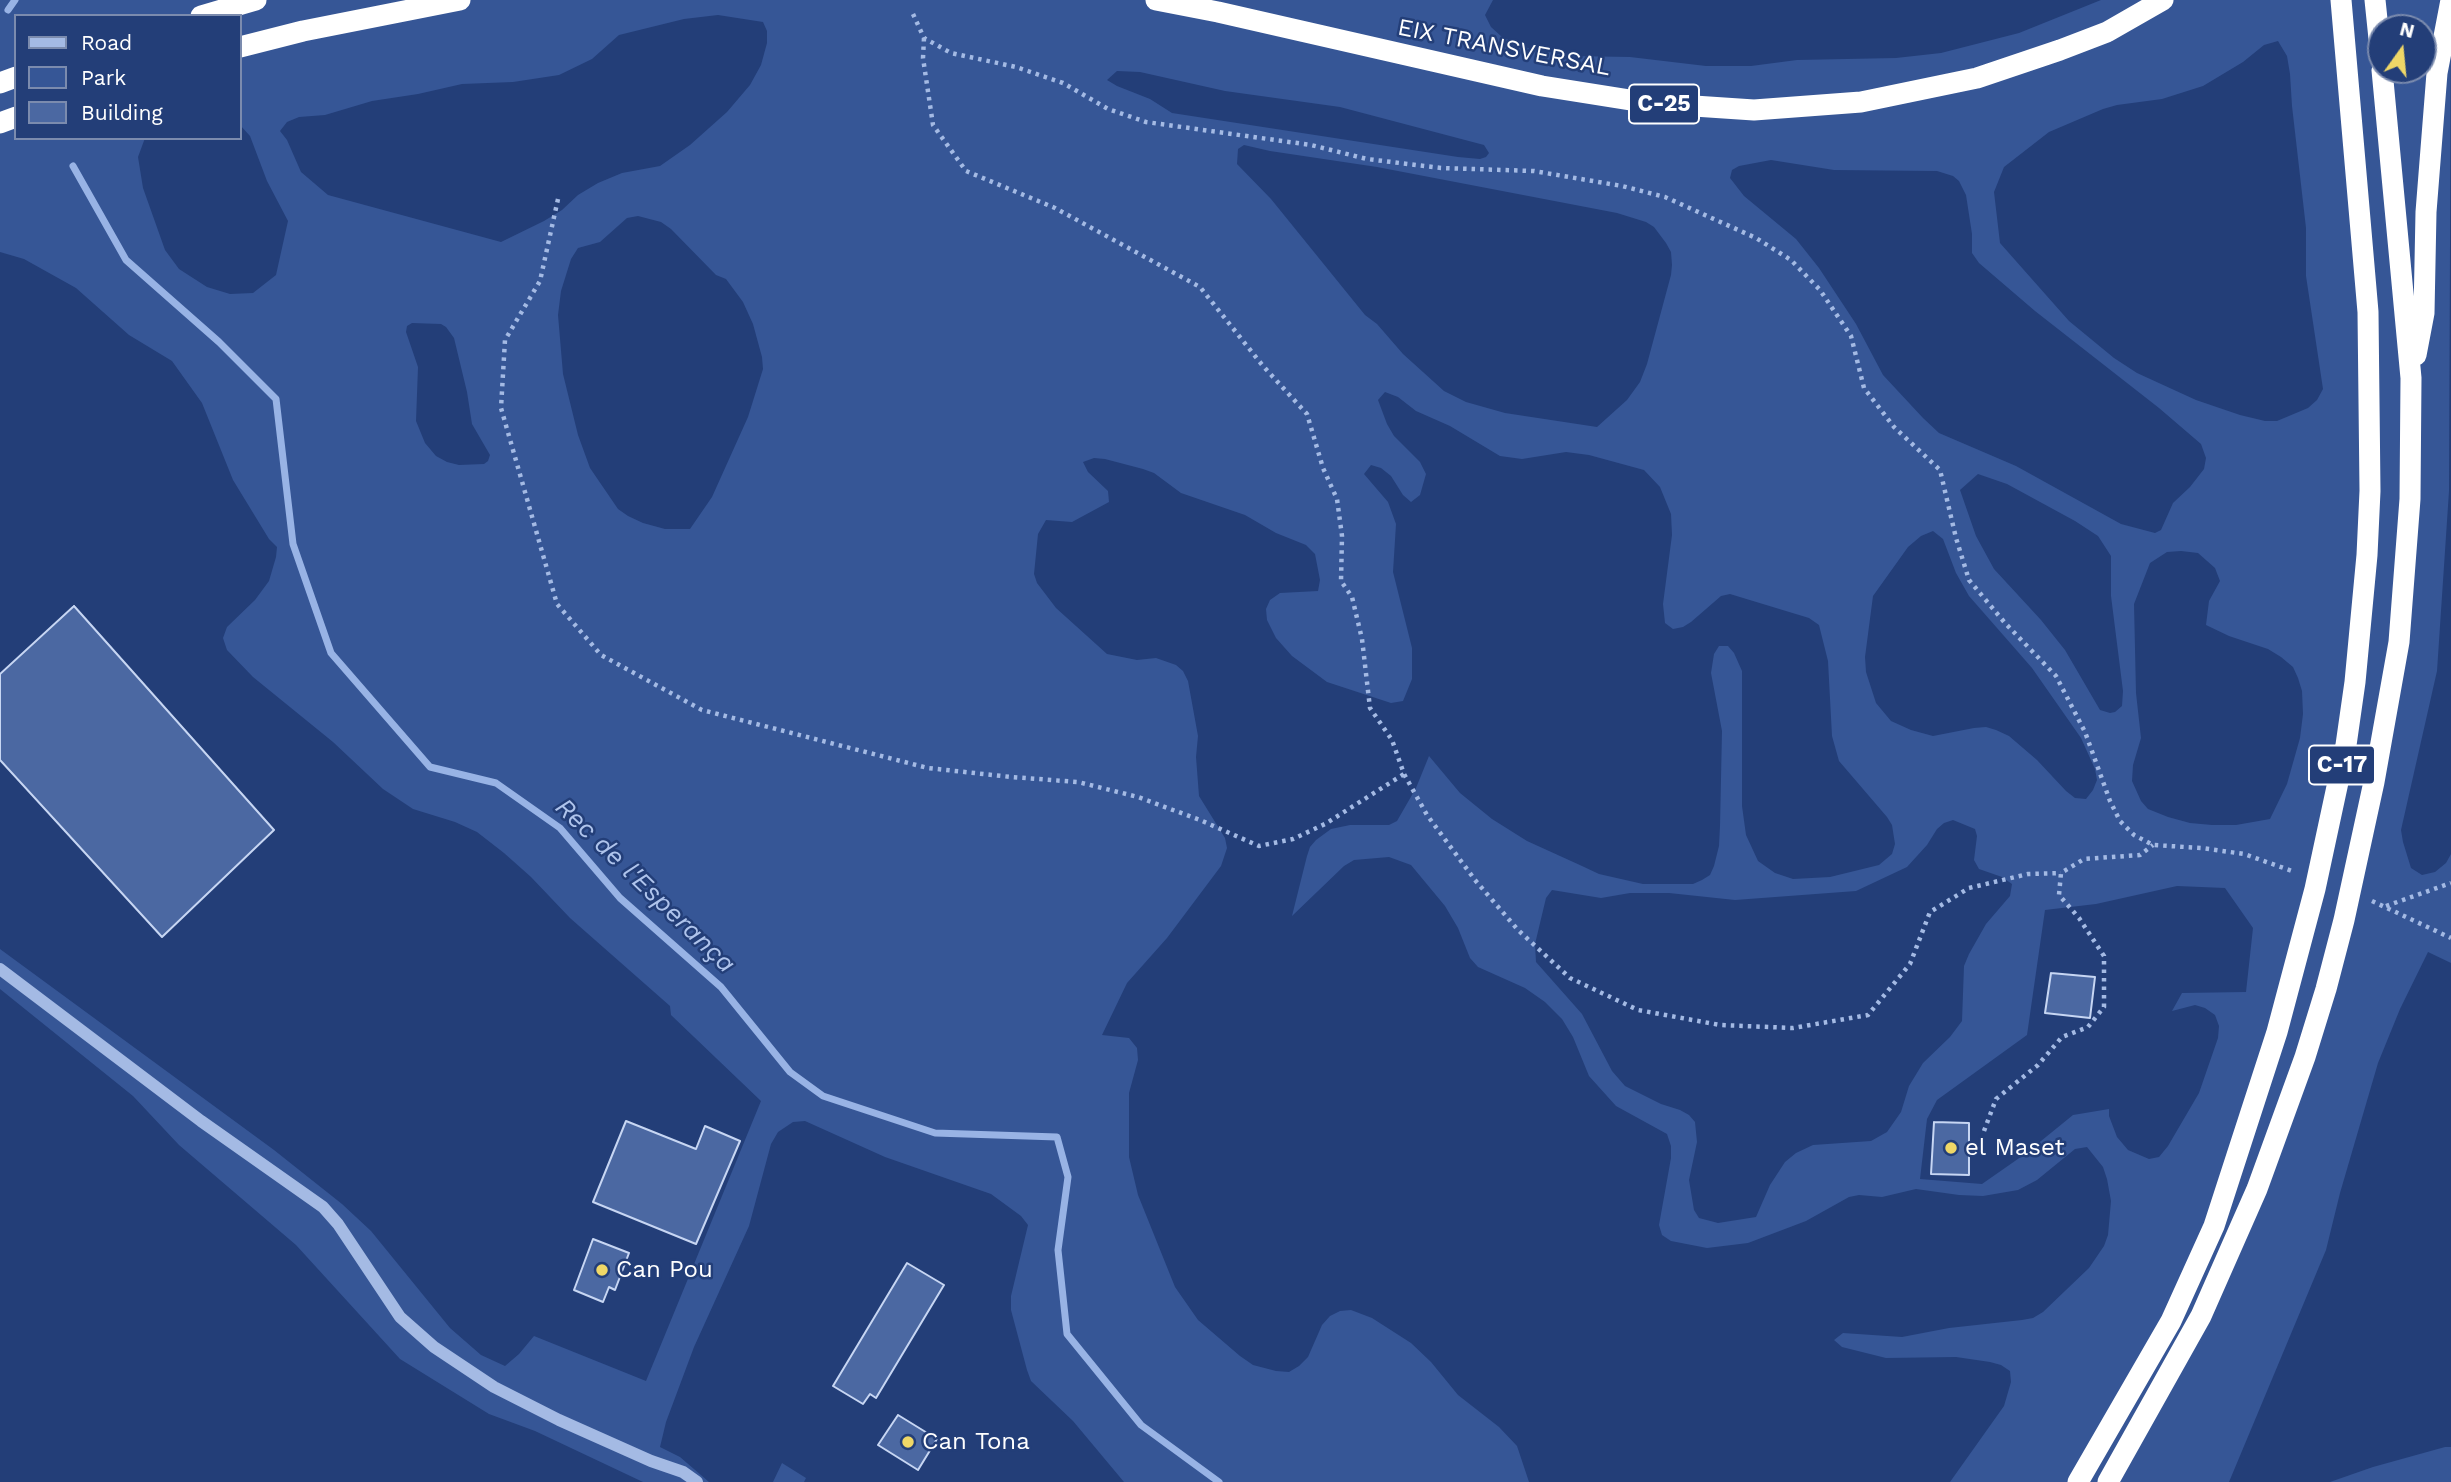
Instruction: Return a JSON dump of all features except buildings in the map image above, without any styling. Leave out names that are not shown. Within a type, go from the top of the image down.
[{"type":"highway","points":[[208,14],[256,0]]},
{"type":"highway","points":[[242,46],[303,31],[460,0]]},
{"type":"highway","name":"EIX TRANSVERSAL","points":[[1156,0],[1542,86],[1649,103],[1754,110],[1861,102],[1977,78],[2107,32],[2163,0]]},
{"type":"highway","name":"C-17","points":[[2078,1482],[2171,1321],[2214,1226],[2277,1032],[2315,889],[2346,745],[2356,682],[2370,491],[2368,312],[2341,0]]},
{"type":"highway","points":[[2411,378],[2424,313],[2426,212],[2436,87],[2451,0]]},
{"type":"highway","name":"C-17","points":[[2108,1482],[2201,1315],[2257,1189],[2301,1069],[2326,989],[2374,782],[2399,642],[2410,499],[2411,378],[2383,84]]},
{"type":"street","points":[[0,969],[201,1121],[323,1207],[338,1224],[400,1317],[434,1347],[494,1387],[559,1420],[682,1472],[697,1482]]},
{"type":"path","points":[[913,14],[924,38],[923,58],[933,125],[966,172],[1055,208],[1200,287],[1263,366],[1307,414],[1337,499],[1342,536],[1341,581],[1352,597],[1362,639],[1370,708],[1392,740],[1404,774],[1427,815],[1475,880],[1518,930],[1570,978],[1638,1010],[1720,1025],[1793,1028],[1868,1015],[1910,964],[1930,912],[1969,888],[2028,874],[2061,873],[2084,859],[2140,855],[2153,845]]},
{"type":"path","points":[[924,38],[951,53],[1016,67],[1063,83],[1108,109],[1146,122],[1311,145],[1367,159],[1441,168],[1534,171],[1622,186],[1665,197],[1756,238],[1783,255],[1820,290],[1851,336],[1864,388],[1894,427],[1940,470],[1969,580],[2005,623],[2056,676],[2085,732],[2120,821],[2134,835],[2153,845],[2202,848],[2244,855],[2295,872]]},
{"type":"path","points":[[558,199],[540,281],[505,340],[501,408],[557,604],[601,655],[702,710],[928,768],[1012,778],[1078,782],[1139,797],[1259,846],[1293,839],[1325,824],[1404,774]]},
{"type":"path","points":[[1983,1131],[1996,1099],[2038,1065],[2062,1037],[2088,1027],[2104,1007],[2104,956],[2079,918],[2059,895],[2061,873]]},
{"type":"path","points":[[2385,907],[2451,883]]},
{"type":"path","points":[[2372,901],[2451,938]]},
{"type":"green space","points":[[0,0],[1493,0],[1485,15],[1491,27],[1502,37],[1528,48],[1570,56],[1630,57],[1706,66],[1751,66],[1797,60],[1896,58],[1941,53],[2019,33],[2101,0],[2451,0],[2449,491],[2437,671],[2401,830],[2411,868],[2422,875],[2435,872],[2446,863],[2451,854],[2451,963],[2428,952],[2400,1009],[2378,1063],[2326,1250],[2229,1482],[1950,1482],[2004,1406],[2011,1382],[2010,1371],[1990,1362],[1956,1357],[1886,1358],[1842,1347],[1834,1340],[1843,1333],[1902,1337],[1949,1328],[2022,1320],[2043,1312],[2089,1268],[2108,1235],[2111,1201],[2107,1179],[2103,1167],[2087,1147],[2075,1149],[2037,1180],[2018,1190],[1983,1196],[1916,1189],[1882,1197],[1859,1195],[1849,1197],[1806,1221],[1748,1243],[1707,1248],[1671,1241],[1662,1235],[1659,1225],[1671,1158],[1667,1134],[1616,1106],[1589,1076],[1573,1037],[1562,1019],[1545,1002],[1525,988],[1478,967],[1470,958],[1458,928],[1445,906],[1411,865],[1389,857],[1354,860],[1344,866],[1292,916],[1310,847],[1331,829],[1350,825],[1389,825],[1397,821],[1416,788],[1429,756],[1460,793],[1492,819],[1527,841],[1599,874],[1643,884],[1693,884],[1710,875],[1719,846],[1720,826],[1722,731],[1711,673],[1714,654],[1719,646],[1728,646],[1742,671],[1742,806],[1746,835],[1758,861],[1775,873],[1793,879],[1830,877],[1879,865],[1892,854],[1895,844],[1892,825],[1839,761],[1832,736],[1828,661],[1819,625],[1809,618],[1730,594],[1721,596],[1683,627],[1673,629],[1665,623],[1663,604],[1672,535],[1671,514],[1660,487],[1644,470],[1589,455],[1566,452],[1522,459],[1500,456],[1385,392],[1378,400],[1387,424],[1394,436],[1420,462],[1426,474],[1420,495],[1411,502],[1391,476],[1381,468],[1371,465],[1364,474],[1388,502],[1396,524],[1393,572],[1412,648],[1412,679],[1403,701],[1391,703],[1327,682],[1292,656],[1276,638],[1267,620],[1266,609],[1270,600],[1280,593],[1318,591],[1320,580],[1315,554],[1306,545],[1276,533],[1245,515],[1181,493],[1154,473],[1094,458],[1083,462],[1088,472],[1108,491],[1109,502],[1072,522],[1046,520],[1038,534],[1034,574],[1037,583],[1056,608],[1107,654],[1137,660],[1156,658],[1176,665],[1183,671],[1188,681],[1198,736],[1196,757],[1199,796],[1225,838],[1227,848],[1221,866],[1167,938],[1127,983],[1102,1035],[1129,1038],[1137,1048],[1138,1060],[1129,1093],[1129,1157],[1138,1195],[1175,1287],[1198,1320],[1240,1356],[1253,1365],[1276,1371],[1289,1372],[1308,1357],[1322,1325],[1330,1316],[1351,1310],[1372,1318],[1411,1343],[1458,1395],[1499,1427],[1517,1446],[1529,1482],[1124,1482],[1073,1421],[1031,1381],[1011,1310],[1011,1296],[1028,1225],[1021,1216],[991,1194],[885,1157],[805,1121],[793,1122],[778,1132],[771,1144],[749,1226],[694,1347],[666,1422],[660,1447],[680,1457],[709,1482],[643,1482],[535,1431],[489,1414],[400,1359],[296,1245],[179,1145],[133,1096],[0,989],[0,949],[274,1150],[342,1204],[371,1231],[450,1328],[481,1355],[505,1366],[534,1336],[646,1381],[761,1101],[671,1015],[670,1006],[570,918],[504,853],[477,832],[413,809],[383,789],[333,742],[253,677],[227,650],[223,638],[227,627],[255,600],[269,581],[277,547],[269,539],[233,480],[202,403],[172,361],[129,335],[76,288],[24,259],[0,252]],"holes":[[[14,14],[242,14],[242,127],[250,136],[267,181],[288,221],[276,275],[253,293],[230,294],[207,287],[179,269],[165,250],[143,188],[138,157],[144,140],[14,140]],[[718,15],[763,22],[767,31],[767,43],[761,65],[750,85],[727,112],[690,145],[660,166],[622,173],[598,183],[544,221],[501,242],[328,195],[301,172],[287,140],[280,131],[287,122],[299,117],[325,115],[372,101],[462,84],[513,82],[559,75],[592,59],[619,35],[684,19]],[[2278,41],[2287,56],[2306,228],[2306,276],[2323,389],[2317,400],[2308,408],[2277,421],[2240,415],[2196,400],[2137,373],[2114,358],[2069,321],[2000,243],[1994,192],[2004,167],[2049,132],[2103,109],[2162,99],[2203,86],[2243,62],[2264,45]],[[1117,71],[1140,72],[1225,91],[1340,107],[1484,145],[1489,153],[1480,159],[1458,157],[1172,113],[1150,99],[1107,80]],[[1244,145],[1377,167],[1617,213],[1646,222],[1654,227],[1666,243],[1671,252],[1672,265],[1640,382],[1627,400],[1597,427],[1505,413],[1466,402],[1444,391],[1365,315],[1271,199],[1237,164],[1238,149]],[[1771,160],[1834,170],[1937,171],[1959,181],[1966,195],[1972,253],[1979,263],[2201,444],[2206,458],[2204,469],[2173,503],[2161,530],[2155,533],[2121,524],[2016,466],[1939,433],[1883,375],[1856,324],[1796,239],[1744,196],[1730,178],[1732,170],[1739,166]],[[638,216],[661,222],[716,275],[726,279],[743,302],[753,324],[762,357],[763,369],[748,417],[712,497],[690,529],[665,529],[643,523],[618,509],[590,468],[578,435],[563,374],[558,315],[561,291],[571,259],[578,248],[600,242],[627,218]],[[412,323],[441,324],[454,338],[472,424],[490,455],[484,464],[459,465],[447,462],[436,456],[425,443],[416,421],[418,367],[406,332],[407,326]],[[1978,474],[2007,484],[2098,536],[2111,556],[2111,596],[2123,691],[2122,706],[2115,712],[2100,710],[2065,650],[1994,569],[1976,536],[1960,490]],[[1933,531],[1943,539],[1956,573],[1969,596],[2032,668],[2081,738],[2097,780],[2086,799],[2075,798],[2037,760],[2009,736],[1996,730],[1974,728],[1933,736],[1891,721],[1876,703],[1866,672],[1865,657],[1873,596],[1908,547],[1921,536]],[[2167,552],[2198,553],[2215,568],[2220,581],[2209,601],[2206,625],[2268,649],[2293,667],[2298,678],[2302,691],[2303,714],[2300,738],[2287,784],[2270,819],[2236,825],[2212,825],[2168,817],[2148,809],[2141,801],[2132,781],[2133,765],[2141,738],[2136,693],[2134,604],[2150,563]],[[1953,820],[1975,829],[1977,836],[1974,860],[1979,869],[2002,877],[2012,884],[2010,896],[1986,924],[1964,966],[1962,1021],[1923,1063],[1909,1086],[1901,1112],[1887,1132],[1871,1141],[1813,1145],[1796,1153],[1785,1162],[1770,1185],[1756,1217],[1718,1223],[1699,1218],[1694,1210],[1689,1180],[1697,1142],[1695,1122],[1680,1110],[1625,1086],[1612,1071],[1582,1014],[1536,962],[1535,944],[1546,898],[1552,890],[1601,898],[1630,893],[1669,893],[1735,900],[1856,891],[1907,867],[1944,823]],[[2177,886],[2225,888],[2253,928],[2246,992],[2182,993],[2172,1011],[2195,1005],[2205,1008],[2215,1015],[2219,1026],[2218,1038],[2199,1093],[2168,1146],[2159,1157],[2149,1159],[2128,1150],[2117,1137],[2109,1109],[2073,1115],[1982,1184],[1920,1179],[1927,1119],[1937,1100],[2027,1035],[2045,910],[2096,904]]]},
{"type":"green space","points":[[2451,1447],[2451,1482],[2330,1482],[2373,1467]]},
{"type":"green space","points":[[782,1463],[806,1478],[804,1482],[773,1482]]},
{"type":"waterway","name":"Rec de l'Esperança","points":[[8,10],[15,0]]},
{"type":"waterway","name":"Rec de l'Esperança","points":[[73,166],[126,260],[219,342],[276,399],[293,544],[331,653],[430,767],[496,783],[560,828],[620,898],[721,987],[790,1072],[823,1096],[935,1133],[1057,1137],[1068,1177],[1058,1250],[1067,1334],[1141,1425],[1219,1482]]},
{"type":"place","name":"el Maset","points":[[1951,1148]]},
{"type":"place","name":"Can Pou","points":[[602,1270]]},
{"type":"place","name":"Can Tona","points":[[908,1442]]}]
